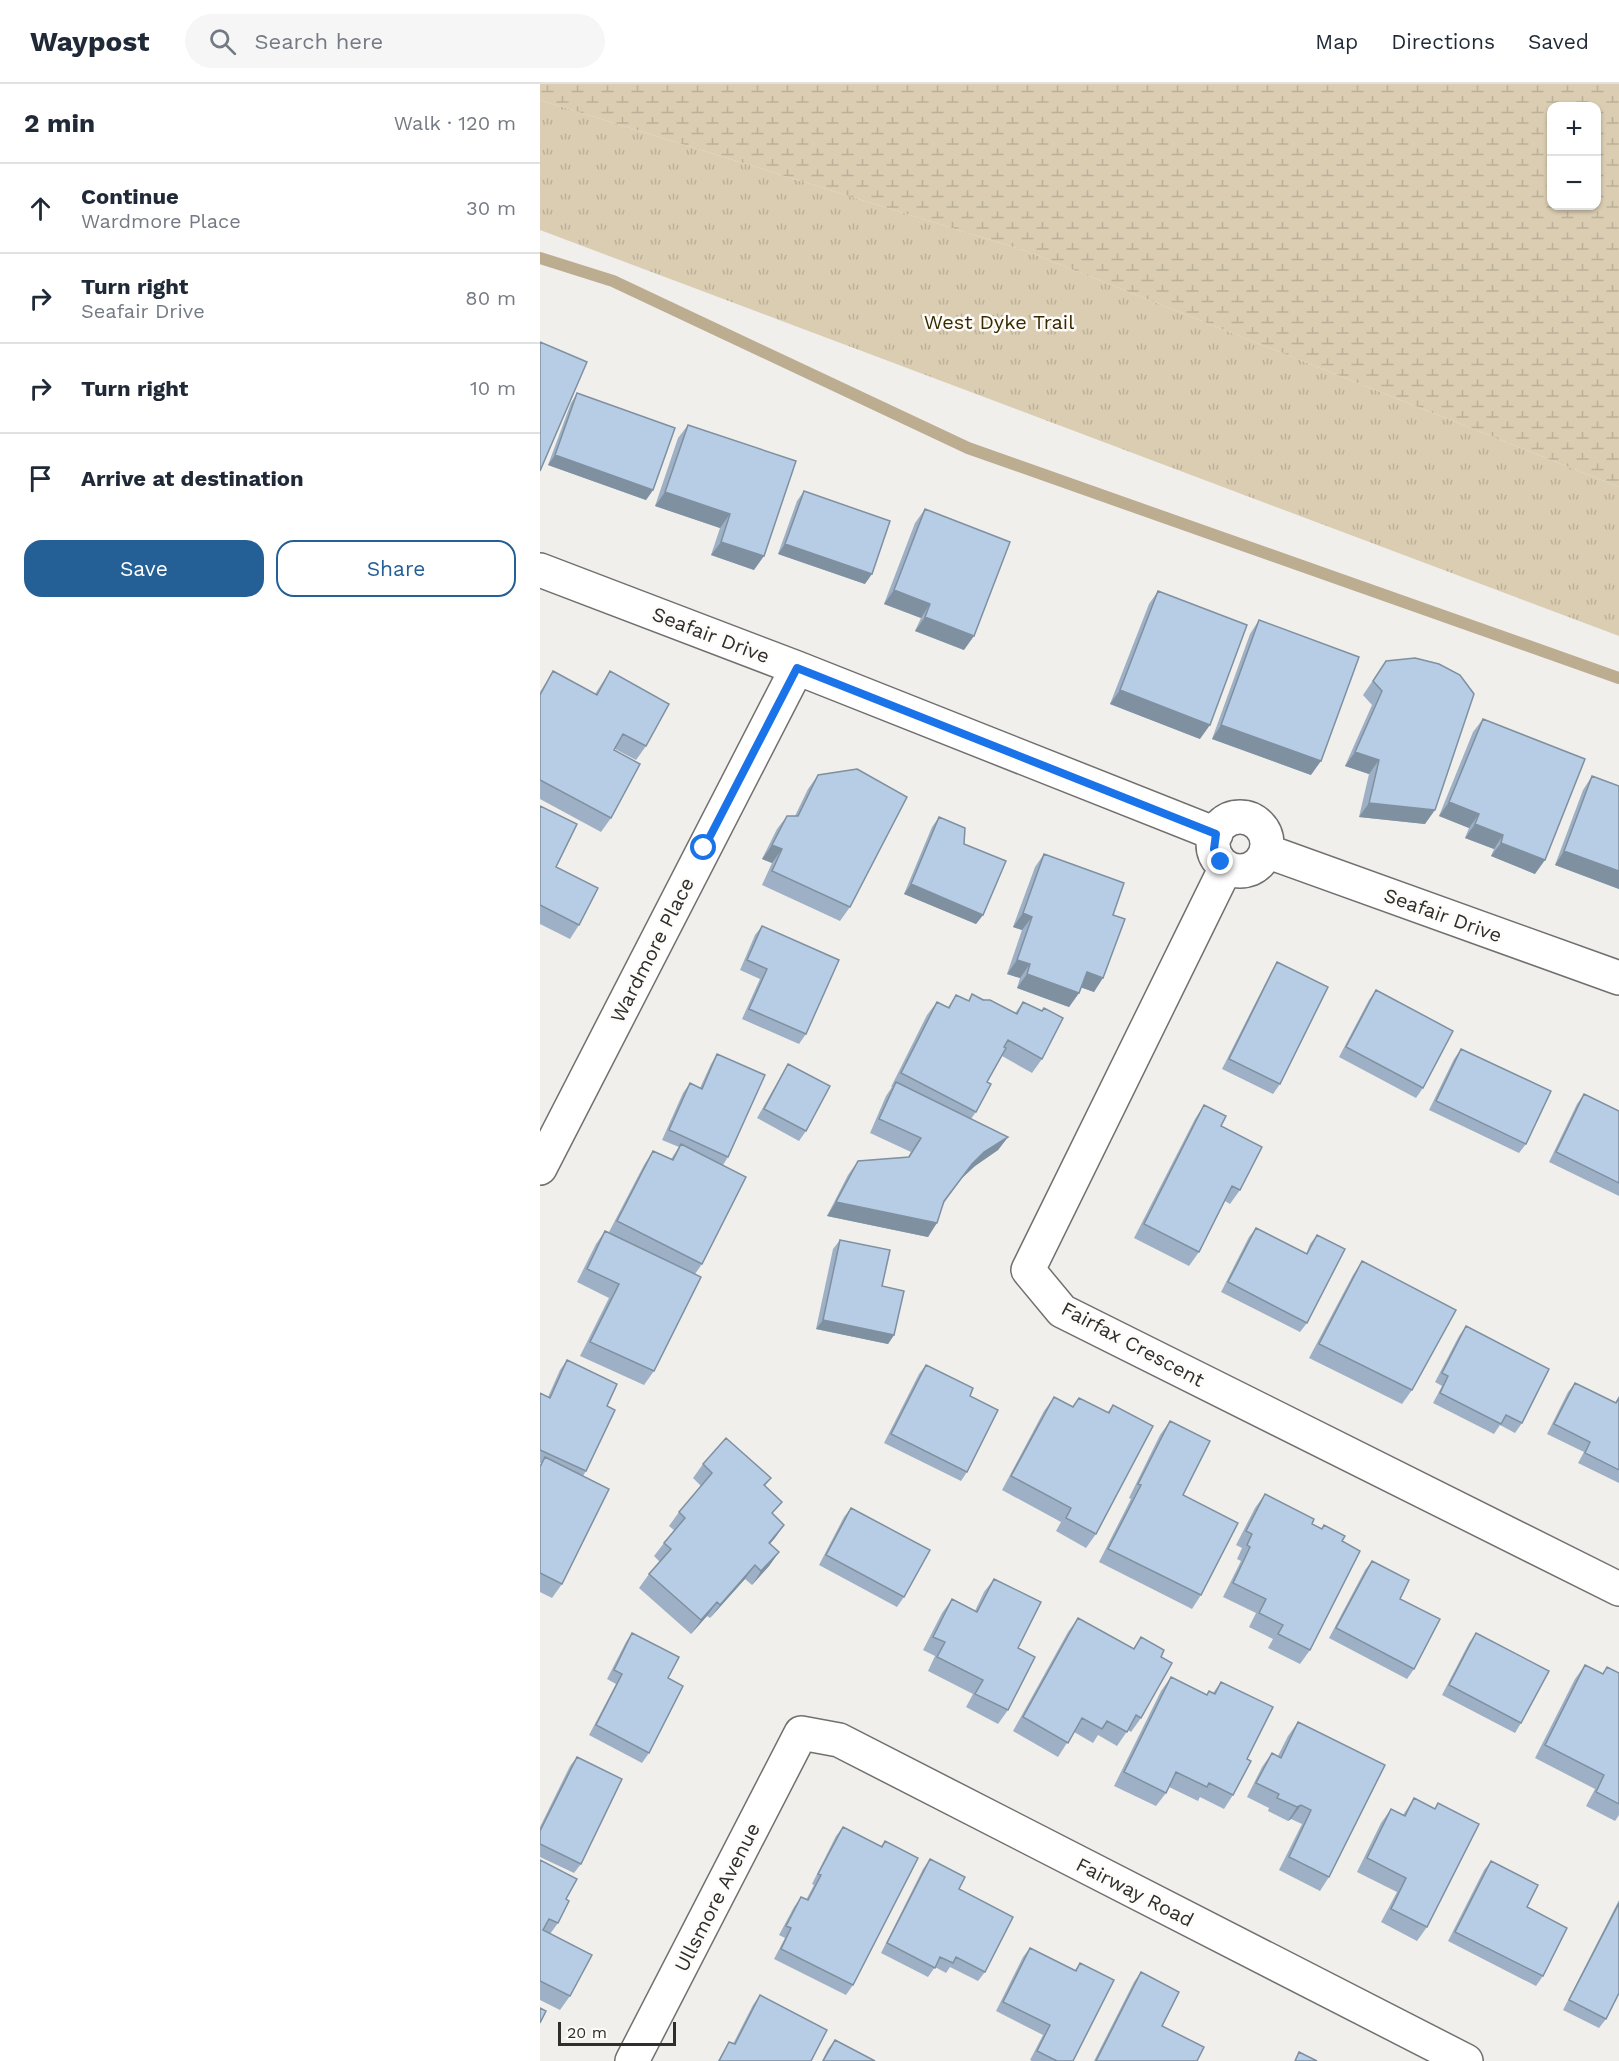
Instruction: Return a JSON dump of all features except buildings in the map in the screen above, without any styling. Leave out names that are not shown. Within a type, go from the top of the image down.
[{"type":"street","name":"Seafair Drive","points":[[540,570],[797,668],[1216,834]]},
{"type":"street","name":"Wardmore Place","points":[[540,1167],[797,668]]},
{"type":"street","points":[[1245,817],[1260,826],[1267,842],[1266,851],[1263,859],[1250,869],[1242,871],[1226,867],[1216,856],[1214,841],[1216,834],[1227,820],[1245,817]]},
{"type":"street","name":"Seafair Drive","points":[[1266,851],[1619,978]]},
{"type":"street","name":"Fairfax Crescent","points":[[1226,867],[1028,1270],[1062,1311],[1619,1589]]},
{"type":"street","name":"Ullsmore Avenue","points":[[632,2061],[801,1733]]},
{"type":"street","name":"Fairway Road","points":[[801,1733],[839,1740],[1466,2061]]},
{"type":"green space","points":[[540,84],[1619,84],[1619,487],[1026,251],[540,100]]},
{"type":"green space","name":"West Dyke Trail","points":[[540,100],[1026,251],[1619,487],[1619,636],[540,230]]},
{"type":"waterway","points":[[540,258],[613,281],[968,448],[1619,678]]},
{"type":"route","points":[[704,848],[797,668],[1216,834],[1214,849],[1221,862]]}]
